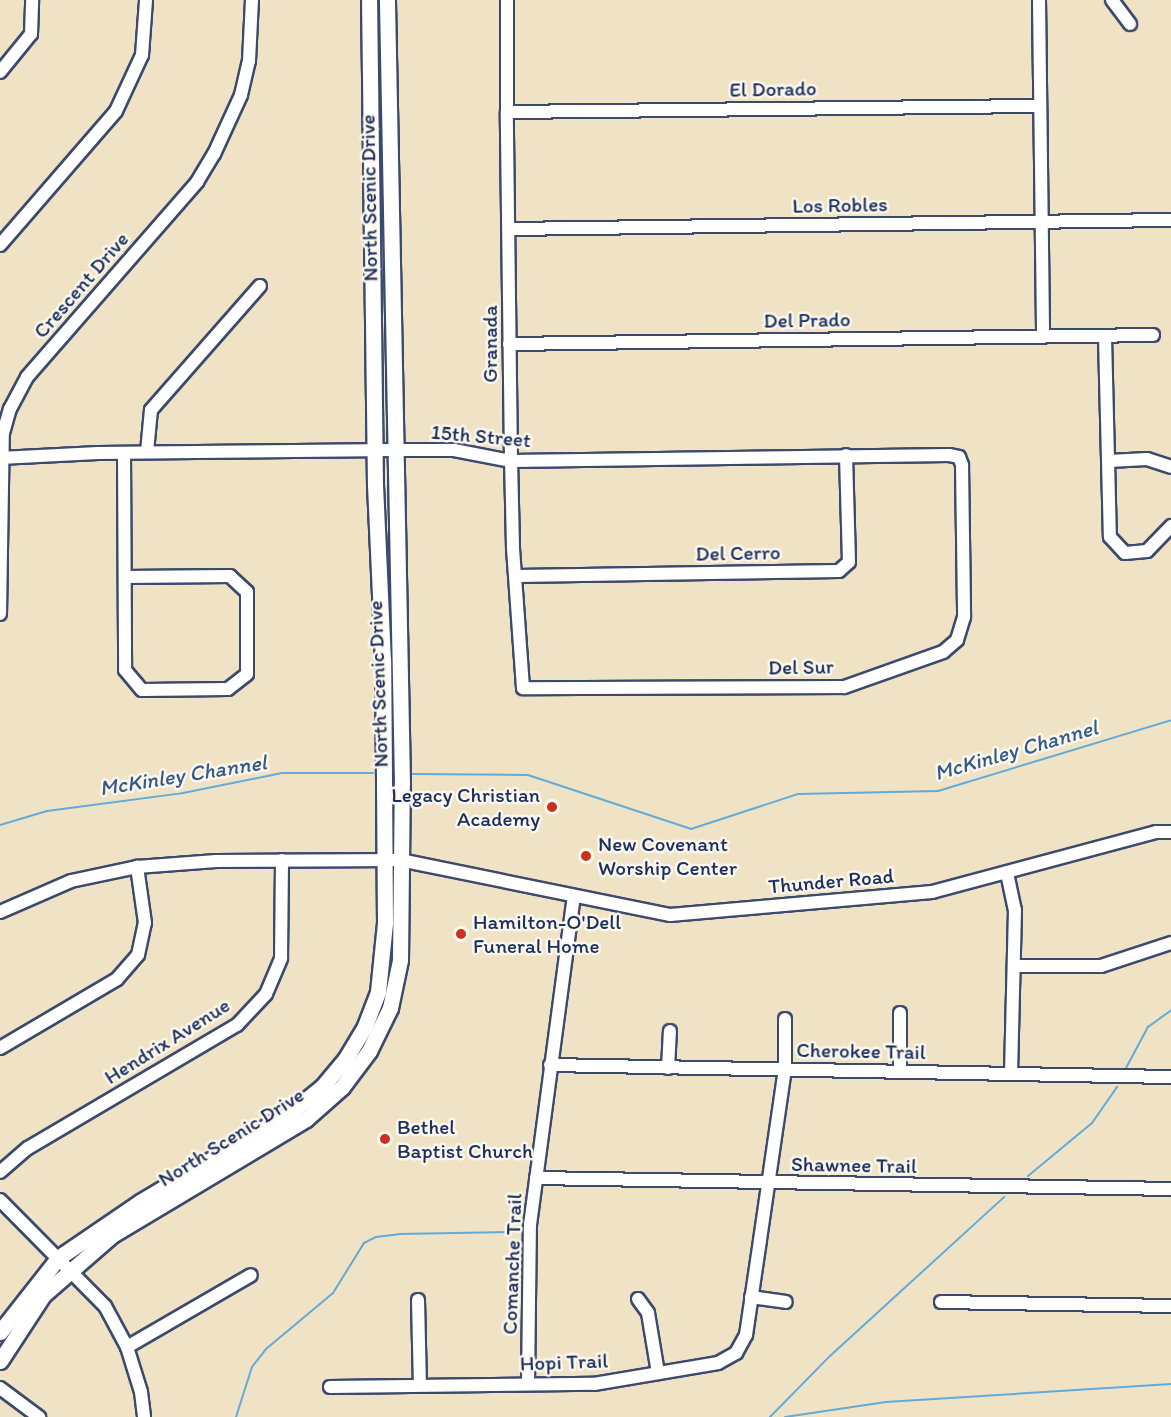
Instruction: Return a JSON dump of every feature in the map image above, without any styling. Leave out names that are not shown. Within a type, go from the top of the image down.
[{"type":"main road","name":"North Scenic Drive","points":[[0,1332],[58,1258],[101,1227],[249,1145],[306,1119],[342,1087],[369,1051],[390,1008],[400,960],[400,860],[390,661],[375,450],[369,0]]},
{"type":"main road","name":"North Scenic Drive","points":[[0,1361],[43,1295],[70,1269],[112,1235],[249,1145],[322,1087],[346,1058],[365,1026],[378,992],[384,957],[393,450],[387,0]]},
{"type":"street","points":[[0,72],[31,34],[32,0]]},
{"type":"street","points":[[0,245],[116,111],[142,55],[146,0]]},
{"type":"street","name":"Crescent Drive","points":[[0,614],[1,458],[7,417],[27,376],[197,182],[214,154],[241,95],[249,61],[252,0]]},
{"type":"street","name":"Granada","points":[[507,0],[511,461],[524,688]]},
{"type":"street","points":[[1039,0],[1043,336]]},
{"type":"street","points":[[1112,0],[1130,24]]},
{"type":"street","name":"El Dorado","points":[[507,112],[1040,106]]},
{"type":"street","name":"Los Robles","points":[[509,229],[1171,220]]},
{"type":"street","points":[[147,452],[151,410],[260,286]]},
{"type":"street","name":"Del Prado","points":[[509,344],[1153,335]]},
{"type":"street","points":[[1105,336],[1110,537],[1125,553],[1147,551],[1171,526]]},
{"type":"street","name":"15th Street","points":[[1,458],[147,452],[375,450],[454,450],[511,461],[846,455],[959,457]]},
{"type":"street","points":[[124,453],[125,670],[142,690],[228,689],[247,674],[247,592],[230,576],[125,577]]},
{"type":"street","name":"Del Cerro","points":[[517,576],[840,571],[849,562],[846,455]]},
{"type":"street","name":"Del Sur","points":[[524,688],[844,687],[943,652],[957,640],[964,617],[962,465],[959,457]]},
{"type":"street","points":[[1109,461],[1147,459],[1171,467]]},
{"type":"street","name":"Thunder Road","points":[[0,912],[71,881],[137,867],[282,860],[400,860],[670,915],[932,892],[1156,832],[1171,832]]},
{"type":"street","name":"Hendrix Avenue","points":[[0,1172],[28,1148],[237,1025],[266,994],[281,958],[282,860]]},
{"type":"street","points":[[0,1048],[117,979],[138,955],[145,923],[137,867]]},
{"type":"street","points":[[1007,873],[1015,910],[1011,1073]]},
{"type":"street","name":"Comanche Trail","points":[[528,1384],[529,1236],[574,897]]},
{"type":"street","points":[[1014,966],[1101,966],[1171,943]]},
{"type":"street","points":[[900,1013],[900,1071]]},
{"type":"street","name":"Hopi Trail","points":[[330,1387],[594,1384],[718,1363],[736,1353],[746,1335],[785,1069],[785,1019]]},
{"type":"street","points":[[668,1068],[670,1031]]},
{"type":"street","name":"Cherokee Trail","points":[[550,1065],[1171,1077]]},
{"type":"street","name":"Shawnee Trail","points":[[536,1178],[1171,1189]]},
{"type":"street","points":[[0,1200],[105,1306],[127,1347],[141,1392],[144,1417]]},
{"type":"street","points":[[127,1347],[251,1275]]},
{"type":"street","points":[[751,1297],[786,1302]]},
{"type":"street","points":[[638,1299],[648,1312],[658,1372]]},
{"type":"street","points":[[418,1300],[420,1385]]},
{"type":"street","points":[[941,1302],[1171,1306]]},
{"type":"street","points":[[0,1388],[39,1417]]},
{"type":"waterway","name":"McKinley Channel","points":[[413,774],[528,775],[691,829],[798,794],[938,791],[1171,720]]},
{"type":"waterway","name":"McKinley Channel","points":[[0,825],[47,811],[183,793],[282,773],[373,773]]},
{"type":"waterway","points":[[1126,1068],[1148,1027],[1171,1010]]},
{"type":"waterway","points":[[1028,1176],[1092,1123],[1117,1087]]},
{"type":"waterway","points":[[770,1417],[830,1356],[1004,1197]]},
{"type":"waterway","points":[[236,1417],[252,1367],[266,1349],[333,1293],[364,1243],[376,1237],[399,1234],[515,1232]]},
{"type":"waterway","points":[[785,1417],[886,1402],[1171,1384]]},
{"type":"place","name":"Legacy Christian Academy","points":[[552,807]]},
{"type":"place","name":"New Covenant Worship Center","points":[[586,856]]},
{"type":"place","name":"Hamilton-O'Dell Funeral Home","points":[[461,934]]},
{"type":"place","name":"Bethel Baptist Church","points":[[385,1139]]}]
